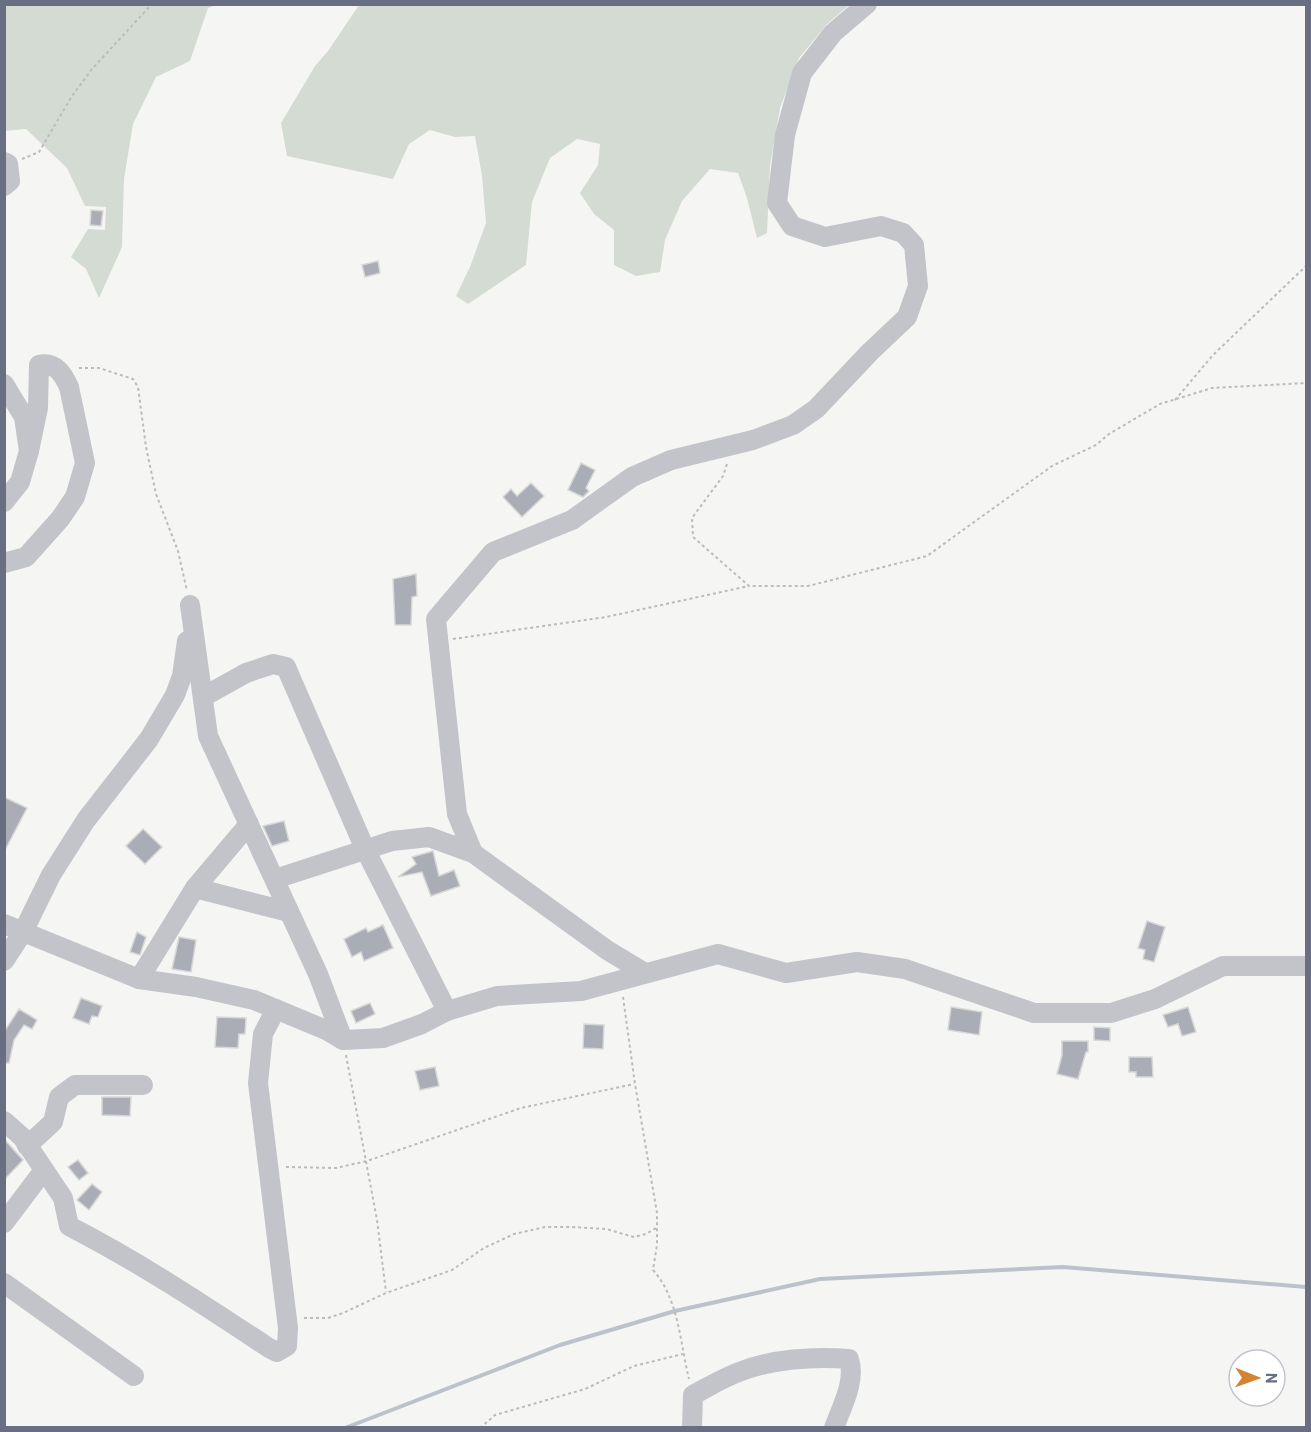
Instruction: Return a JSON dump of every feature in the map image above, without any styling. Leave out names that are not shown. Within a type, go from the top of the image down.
[{"type":"street","points":[[473,853],[457,814],[436,619],[493,552],[572,520],[632,477],[671,460],[753,440],[793,425],[816,409],[907,317],[918,286],[914,245],[903,233],[881,226],[825,237],[792,226],[777,203],[785,135],[802,73],[832,33],[867,4]]},
{"type":"street","points":[[4,186],[10,181],[6,163]]},
{"type":"street","points":[[4,502],[20,482],[38,408],[39,365],[45,363],[54,366],[64,375],[69,387],[85,463],[75,497],[60,519],[26,556],[4,563]]},
{"type":"street","points":[[4,384],[24,417],[29,451]]},
{"type":"street","points":[[190,605],[208,736],[318,974],[344,1041]]},
{"type":"street","points":[[4,961],[23,932],[51,875],[74,838],[149,740],[175,695],[186,657],[190,605]]},
{"type":"street","points":[[202,697],[246,673],[273,664],[286,667],[365,849],[447,1011]]},
{"type":"street","points":[[139,979],[195,888],[249,824]]},
{"type":"street","points":[[275,879],[392,841],[429,837],[473,853],[607,950],[645,973]]},
{"type":"street","points":[[195,888],[289,912]]},
{"type":"street","points":[[4,924],[139,979],[196,987],[242,997],[326,1030],[344,1041],[383,1038],[422,1024],[447,1011],[497,996],[581,991],[718,954],[786,973],[857,962],[905,969],[1034,1013],[1111,1013],[1155,999],[1223,966],[1306,966]]},
{"type":"street","points":[[4,1121],[22,1137],[63,1198],[69,1226],[163,1279],[277,1352],[287,1346],[287,1318],[258,1083],[263,1034],[276,1009]]},
{"type":"street","points":[[27,1146],[53,1122],[59,1097],[75,1085],[143,1085]]},
{"type":"street","points":[[4,1223],[44,1170]]},
{"type":"street","points":[[4,1283],[134,1377]]},
{"type":"street","points":[[692,1428],[693,1395],[740,1372],[775,1363],[812,1358],[849,1359],[853,1370],[834,1428]]},
{"type":"path","points":[[6,163],[39,152],[72,96],[92,69],[152,4]]},
{"type":"path","points":[[1175,400],[1213,355],[1306,266]]},
{"type":"path","points":[[69,387],[73,369],[86,367],[99,368],[133,379],[138,387],[146,447],[156,494],[178,551],[190,605]]},
{"type":"path","points":[[439,642],[606,617],[749,586],[808,586],[927,556],[1052,466],[1096,445],[1109,434],[1160,404],[1212,388],[1306,383]]},
{"type":"path","points":[[734,444],[723,476],[692,518],[693,537],[749,586]]},
{"type":"path","points":[[621,979],[635,1084],[657,1213],[657,1245],[653,1270],[662,1279],[670,1296],[693,1395]]},
{"type":"path","points":[[344,1041],[377,1220],[386,1293]]},
{"type":"path","points":[[268,1167],[336,1168],[367,1161],[522,1108],[635,1084]]},
{"type":"path","points":[[287,1318],[328,1318],[343,1313],[386,1293],[452,1270],[484,1248],[514,1234],[545,1227],[572,1227],[606,1229],[634,1237],[656,1228]]},
{"type":"path","points":[[480,1428],[495,1415],[585,1389],[634,1366],[683,1354]]},
{"type":"shaded area","points":[[5,4],[216,5],[208,8],[190,61],[156,77],[133,124],[124,179],[122,247],[99,298],[86,269],[71,257],[88,229],[105,230],[106,207],[85,206],[67,168],[26,129],[5,131]]},
{"type":"shaded area","points":[[359,5],[849,5],[827,24],[799,58],[780,108],[770,166],[767,233],[757,238],[738,173],[710,169],[682,201],[665,240],[660,272],[636,276],[614,265],[614,230],[594,214],[580,193],[598,165],[600,144],[577,139],[550,158],[532,202],[526,265],[468,304],[456,296],[470,267],[486,223],[482,176],[475,136],[455,137],[430,130],[409,144],[393,179],[287,156],[281,123],[315,66]]},
{"type":"building","points":[[91,210],[103,211],[101,226],[90,225]]},
{"type":"building","points":[[378,261],[380,273],[365,277],[362,265]]},
{"type":"building","points":[[581,463],[595,470],[586,488],[589,491],[583,497],[568,490]]},
{"type":"building","points":[[531,483],[544,496],[522,517],[503,497],[511,489],[517,496]]},
{"type":"building","points":[[416,574],[417,596],[412,597],[411,625],[395,625],[393,579]]},
{"type":"building","points":[[4,797],[27,808],[4,852]]},
{"type":"building","points":[[284,821],[289,841],[272,846],[263,826]]},
{"type":"building","points":[[143,829],[162,847],[145,864],[126,846]]},
{"type":"building","points":[[433,851],[439,876],[454,870],[460,886],[431,896],[422,872],[398,877],[416,864],[412,857]]},
{"type":"building","points":[[1147,921],[1165,927],[1154,962],[1143,959],[1145,950],[1138,948]]},
{"type":"building","points":[[383,925],[393,948],[364,961],[361,952],[352,957],[344,939],[366,928],[368,932]]},
{"type":"building","points":[[137,932],[146,937],[140,955],[130,952]]},
{"type":"building","points":[[179,937],[196,940],[191,972],[172,969]]},
{"type":"building","points":[[81,998],[102,1006],[98,1017],[92,1016],[89,1024],[73,1018]]},
{"type":"building","points":[[370,1003],[375,1014],[356,1023],[351,1011]]},
{"type":"building","points":[[951,1007],[982,1012],[979,1035],[948,1030]]},
{"type":"building","points":[[1188,1007],[1196,1032],[1182,1036],[1178,1024],[1168,1027],[1163,1015]]},
{"type":"building","points":[[19,1009],[37,1020],[32,1029],[24,1025],[14,1040],[9,1063],[4,1063],[4,1032]]},
{"type":"building","points":[[217,1017],[246,1018],[245,1034],[239,1034],[238,1048],[215,1047]]},
{"type":"building","points":[[584,1024],[604,1025],[603,1049],[583,1048]]},
{"type":"building","points":[[1094,1027],[1110,1028],[1110,1041],[1094,1040]]},
{"type":"building","points":[[1062,1041],[1088,1041],[1088,1052],[1086,1052],[1078,1079],[1057,1074],[1062,1055]]},
{"type":"building","points":[[1129,1057],[1152,1057],[1153,1077],[1136,1077],[1136,1072],[1129,1072]]},
{"type":"building","points":[[435,1067],[439,1086],[420,1090],[415,1071]]},
{"type":"building","points":[[102,1097],[131,1097],[130,1116],[102,1115]]},
{"type":"building","points":[[4,1139],[23,1160],[4,1180]]},
{"type":"building","points":[[78,1160],[88,1173],[79,1180],[68,1167]]},
{"type":"building","points":[[92,1184],[102,1192],[89,1210],[77,1200]]},
{"type":"waterway","points":[[345,1428],[560,1345],[675,1311],[820,1279],[1063,1267],[1306,1287]]}]
